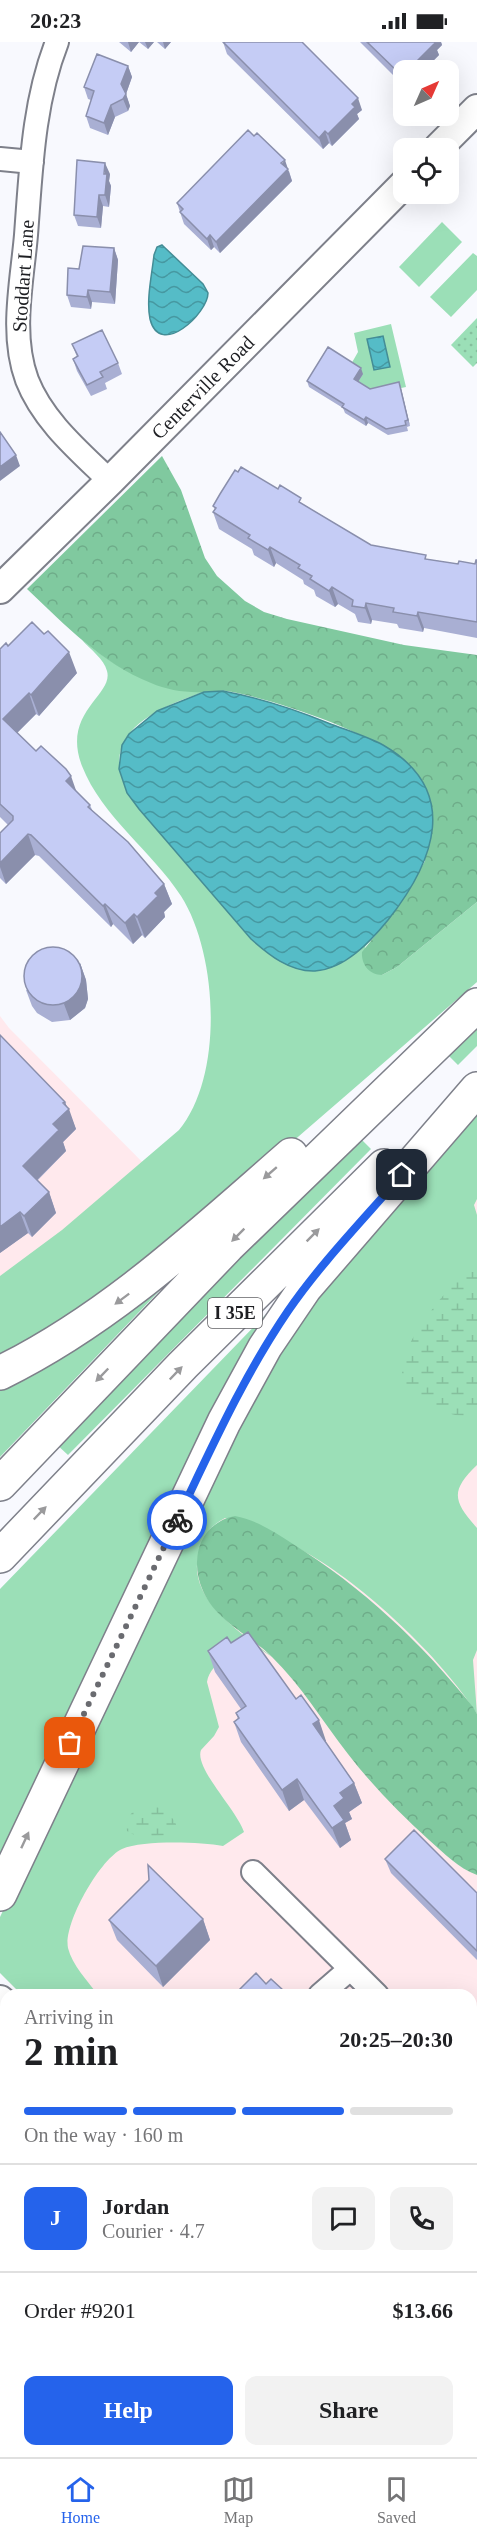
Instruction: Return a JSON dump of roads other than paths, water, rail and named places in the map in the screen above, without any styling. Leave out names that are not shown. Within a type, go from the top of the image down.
[{"type":"highway","points":[[0,1373],[71,1334],[137,1287],[350,1105],[477,1003]]},
{"type":"highway","name":"I 35E","points":[[0,1484],[228,1245],[477,1003]]},
{"type":"highway","name":"I 35E","points":[[0,1556],[258,1290],[477,1076]]},
{"type":"highway","points":[[0,1893],[224,1422],[261,1353],[316,1274],[477,1089]]},
{"type":"main road","points":[[448,138],[477,109]]},
{"type":"main road","name":"Centerville Road","points":[[0,589],[393,195]]},
{"type":"street","name":"Stoddart Lane","points":[[57,42],[40,98],[32,162],[19,322],[22,364],[28,382],[45,414],[110,481]]},
{"type":"street","points":[[0,159],[32,162]]},
{"type":"street","points":[[254,1872],[371,1989]]},
{"type":"street","points":[[327,1989],[350,1969]]},
{"type":"water","points":[[162,245],[203,284],[208,293],[206,302],[192,321],[173,334],[163,335],[155,330],[150,319],[149,304],[154,255],[157,247]]},
{"type":"water","points":[[383,336],[390,367],[374,370],[367,339]]},
{"type":"water","points":[[223,691],[290,709],[383,745],[408,763],[424,784],[431,805],[432,828],[418,875],[381,928],[356,953],[337,965],[315,971],[297,969],[280,961],[258,945],[127,793],[119,769],[122,745],[129,734],[157,711],[204,692]]}]
